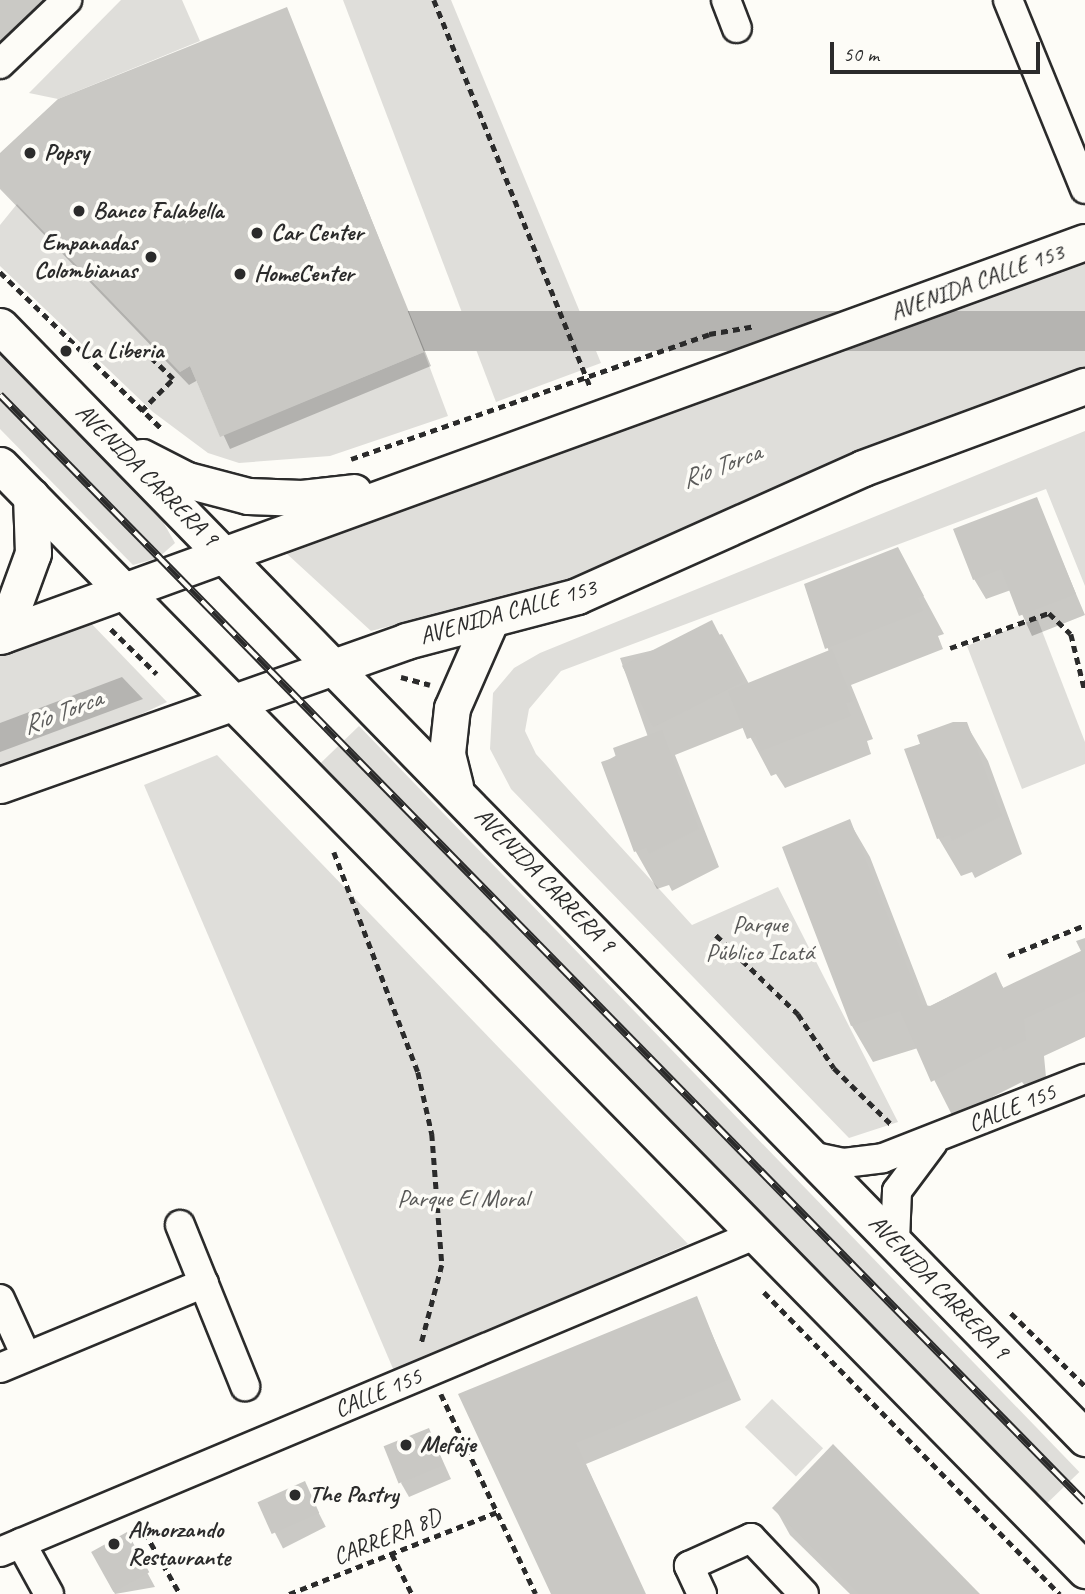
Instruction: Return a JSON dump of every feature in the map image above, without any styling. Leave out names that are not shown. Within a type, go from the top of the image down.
[{"type":"main road","name":"AVENIDA CALLE 153","points":[[1,635],[1085,242]]},
{"type":"main road","name":"AVENIDA CARRERA 9","points":[[0,326],[455,786],[1085,1438]]},
{"type":"main road","name":"AVENIDA CALLE 153","points":[[0,785],[225,693],[326,657],[577,596],[853,472],[1085,386]]},
{"type":"main road","points":[[113,441],[187,480],[248,496],[302,498],[437,478]]},
{"type":"main road","points":[[0,464],[1085,1570]]},
{"type":"main road","points":[[1,635],[33,553],[31,496]]},
{"type":"main road","points":[[455,786],[447,753],[452,708],[491,619]]},
{"type":"street","points":[[0,64],[66,0]]},
{"type":"street","points":[[726,0],[737,28]]},
{"type":"street","points":[[1008,0],[1085,189]]},
{"type":"street","name":"CALLE 155","points":[[815,1157],[867,1161],[940,1137],[1085,1079]]},
{"type":"street","name":"CALLE 155","points":[[895,1241],[897,1191],[917,1158],[940,1137]]},
{"type":"street","points":[[180,1225],[245,1386]]},
{"type":"street","name":"CALLE 155","points":[[11,1547],[757,1234]]},
{"type":"street","points":[[0,1368],[204,1283]]},
{"type":"street","points":[[0,1300],[26,1356]]},
{"type":"street","points":[[0,1342],[26,1356]]},
{"type":"street","points":[[702,1594],[689,1566],[751,1538],[804,1594]]},
{"type":"street","points":[[11,1547],[49,1594]]},
{"type":"path","points":[[434,0],[603,418]]},
{"type":"path","points":[[0,272],[167,434]]},
{"type":"path","points":[[338,461],[709,334],[770,324]]},
{"type":"path","points":[[141,411],[173,379],[146,353],[154,345]]},
{"type":"path","points":[[85,604],[162,678]]},
{"type":"path","points":[[950,648],[1049,613],[1071,634],[1085,691]]},
{"type":"path","points":[[394,675],[441,688]]},
{"type":"path","points":[[334,852],[418,1072],[442,1201],[442,1265],[418,1376],[497,1512],[536,1594]]},
{"type":"path","points":[[1008,956],[1085,925]]},
{"type":"path","points":[[716,935],[798,1014],[834,1068],[901,1134]]},
{"type":"path","points":[[1005,1308],[1085,1385]]},
{"type":"path","points":[[127,1499],[180,1594]]},
{"type":"path","name":"CARRERA 8D","points":[[289,1594],[497,1512]]},
{"type":"path","points":[[392,1554],[412,1594]]},
{"type":"green space","points":[[121,0],[182,0],[200,41],[58,99],[29,93]]},
{"type":"green space","points":[[343,0],[451,0],[601,363],[496,402]]},
{"type":"green space","points":[[17,204],[180,372],[190,366],[220,436],[424,352],[448,416],[330,456],[239,463],[208,453],[153,412],[0,266],[0,225]]},
{"type":"green space","points":[[1085,260],[1085,367],[859,451],[571,579],[371,631],[286,553]]},
{"type":"green space","points":[[0,352],[158,513],[175,543],[158,558],[133,565],[0,429]]},
{"type":"green space","name":"Parque Público Icatá","points":[[1085,431],[1085,586],[1046,489],[561,671],[529,709],[525,731],[536,754],[692,925],[778,887],[898,1122],[849,1138],[511,789],[490,749],[493,693],[514,668],[540,653]]},
{"type":"green space","points":[[85,617],[167,702],[73,746],[0,768],[0,650]]},
{"type":"green space","points":[[1037,618],[1085,742],[1085,764],[1022,789],[967,646]]},
{"type":"green space","points":[[359,726],[1079,1472],[1040,1510],[319,764]]},
{"type":"green space","name":"Parque El Moral","points":[[217,755],[688,1244],[394,1371],[144,785]]},
{"type":"green space","points":[[772,1399],[823,1448],[796,1476],[745,1427]]},
{"type":"water","points":[[284,311],[1085,311],[1085,351],[284,351]]},
{"type":"water","name":"Río Torca","points":[[122,677],[143,699],[0,752],[0,723]]},
{"type":"building","name":"HomeCenter","points":[[287,7],[424,352],[220,437],[190,366],[180,372],[0,186],[0,153],[58,99]]},
{"type":"building","points":[[1037,497],[1076,594],[1019,616],[1001,569],[973,580],[953,529]]},
{"type":"building","points":[[898,547],[924,596],[918,598],[923,611],[825,649],[804,584]]},
{"type":"building","points":[[712,620],[743,681],[653,727],[622,666]]},
{"type":"building","points":[[832,649],[853,701],[846,703],[851,716],[761,751],[756,736],[747,739],[728,691]]},
{"type":"building","points":[[953,722],[967,722],[1002,816],[952,841],[950,835],[937,839],[904,749],[920,744],[917,735]]},
{"type":"building","points":[[662,730],[699,829],[649,854],[646,848],[634,852],[601,762],[616,757],[613,748]]},
{"type":"building","points":[[850,819],[922,1005],[931,1006],[996,972],[1003,988],[1085,949],[1085,991],[1024,1019],[1026,1040],[1003,1051],[1001,1046],[931,1082],[900,1011],[851,1026],[782,847]]},
{"type":"building","points":[[697,1296],[730,1379],[576,1443],[645,1594],[551,1594],[458,1394]]},
{"type":"building","points":[[429,1428],[444,1465],[399,1483],[384,1446]]},
{"type":"building","points":[[833,1444],[980,1594],[859,1594],[772,1508]]},
{"type":"building","points":[[305,1481],[319,1513],[272,1534],[257,1502]]},
{"type":"building","points":[[127,1532],[149,1572],[113,1592],[91,1552]]},
{"type":"railway","points":[[0,395],[1085,1502]]},
{"type":"place","name":"Popsy","points":[[30,153]]},
{"type":"place","name":"Banco Falabella","points":[[79,211]]},
{"type":"place","name":"Car Center","points":[[257,233]]},
{"type":"place","name":"Empanadas Colombianas","points":[[151,257]]},
{"type":"place","name":"HomeCenter","points":[[240,274]]},
{"type":"place","name":"La Liberia","points":[[66,351]]},
{"type":"place","name":"Mefaje","points":[[406,1445]]},
{"type":"place","name":"The Pastry","points":[[295,1495]]},
{"type":"place","name":"Almorzando Restaurante","points":[[114,1544]]}]
